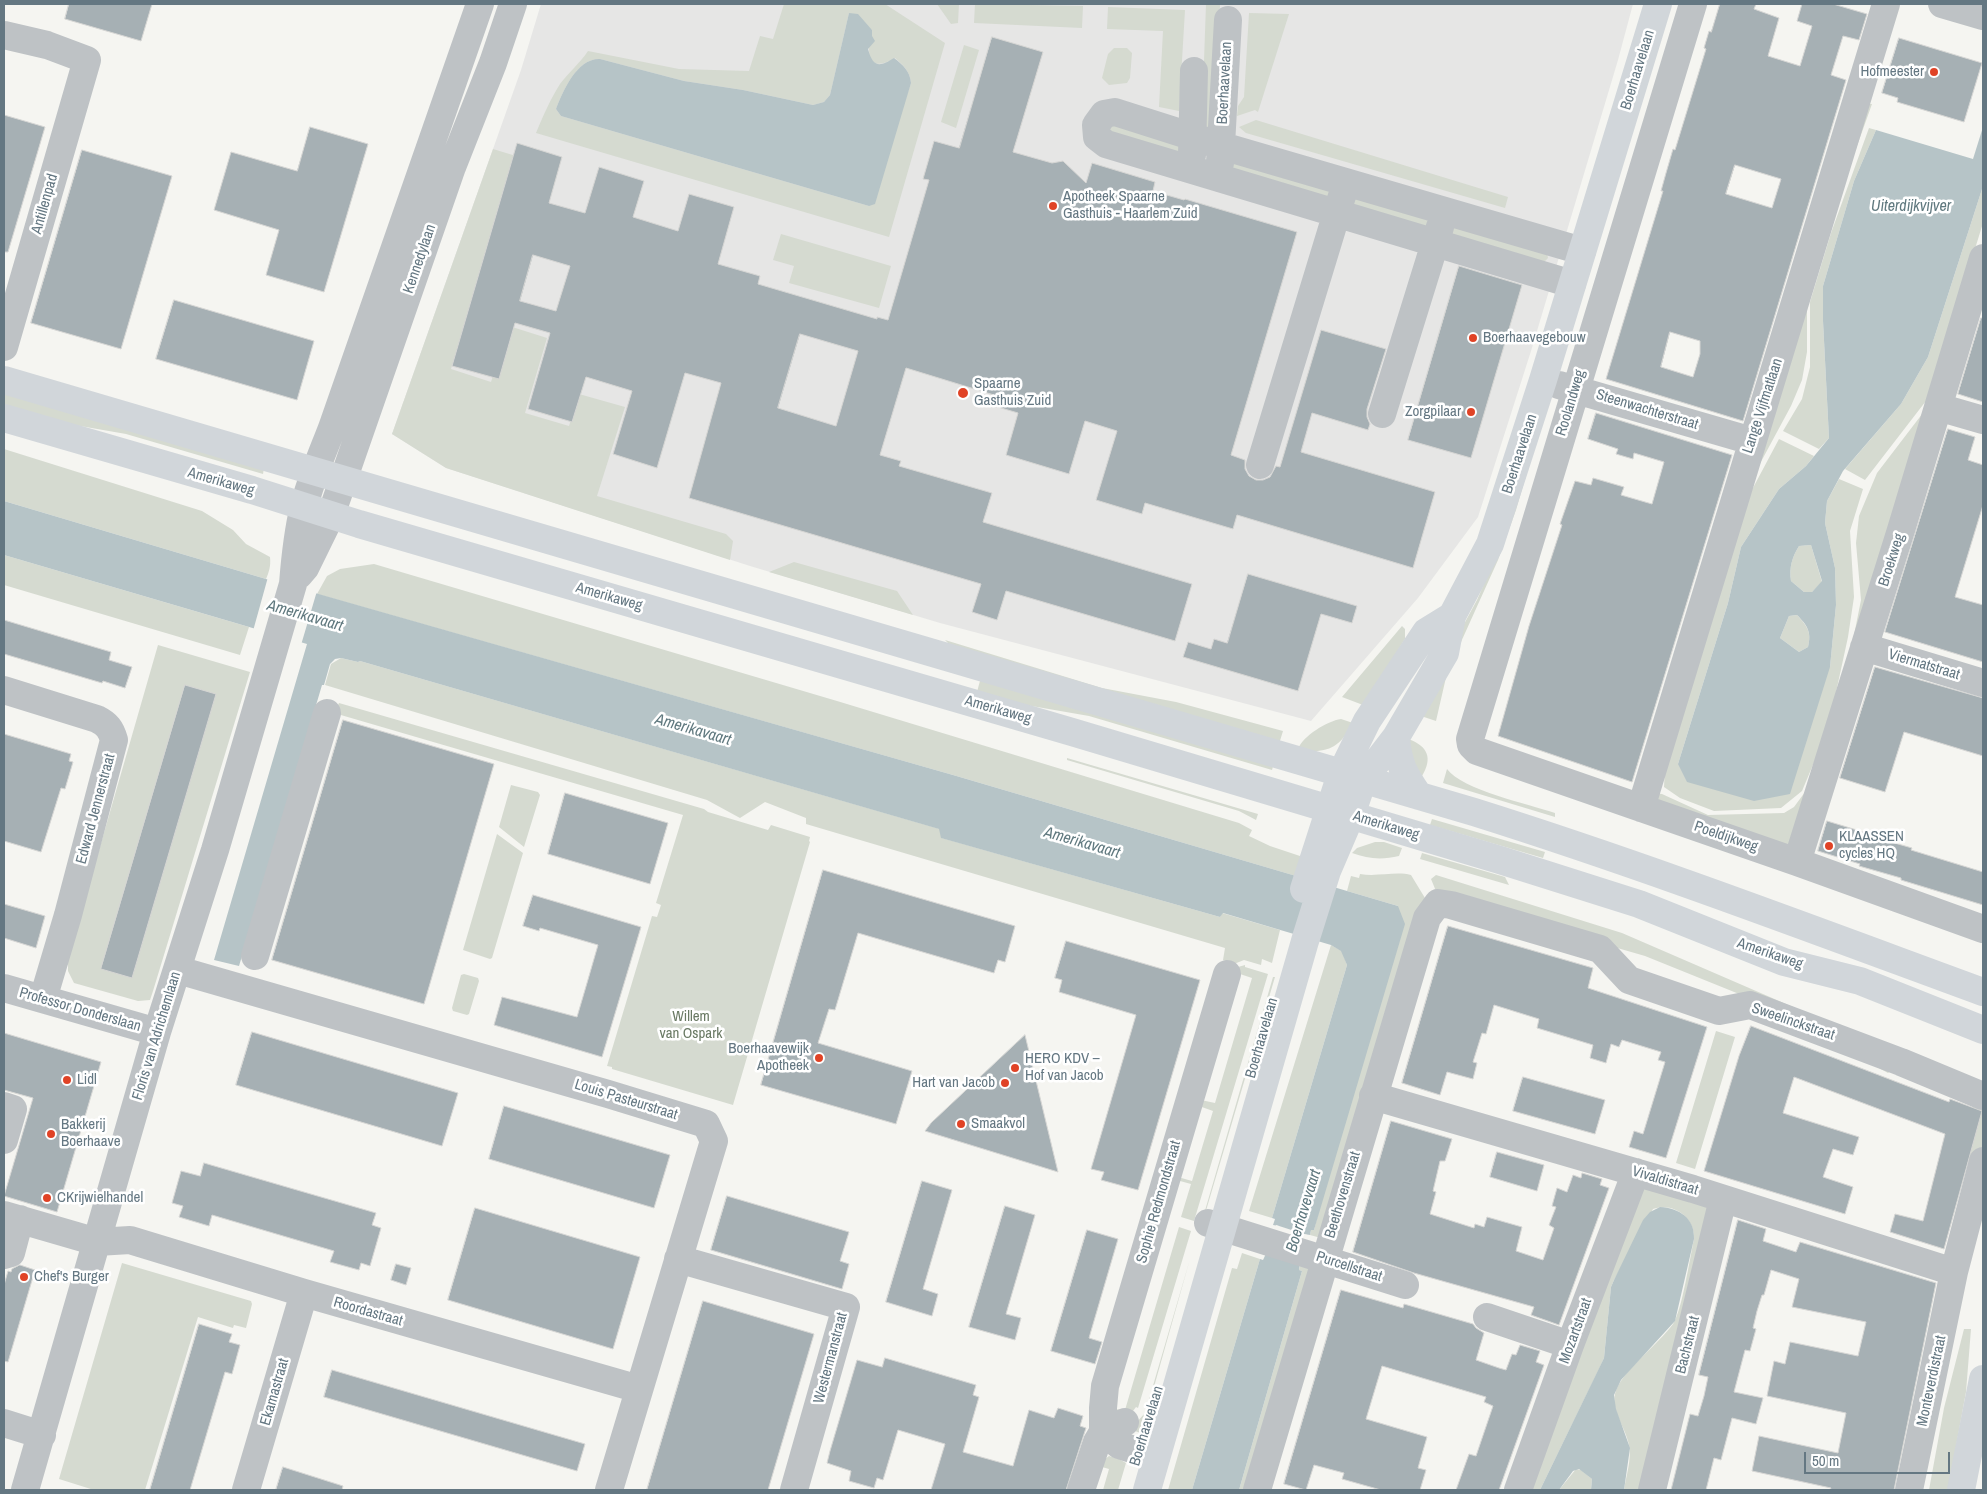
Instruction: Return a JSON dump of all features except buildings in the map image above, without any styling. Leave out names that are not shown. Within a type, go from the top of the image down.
[{"type":"main road","name":"Boerhaavelaan","points":[[1352,777],[1396,737],[1444,653],[1452,616],[1490,544],[1543,380],[1658,4]]},
{"type":"main road","points":[[4,380],[1554,837],[1706,890],[1983,992]]},
{"type":"main road","name":"Amerikaweg","points":[[4,418],[1072,732],[1639,904],[1784,962],[1860,981],[1980,1032]]},
{"type":"main road","name":"Boerhaavelaan","points":[[1128,1490],[1148,1454],[1298,939],[1317,877],[1352,777],[1367,720],[1426,632],[1452,616]]},
{"type":"main road","points":[[1396,737],[1397,757],[1401,768],[1418,796]]},
{"type":"main road","points":[[1961,1490],[1983,1379]]},
{"type":"main road","name":"Boerhaavelaan","points":[[1147,1490],[1148,1454]]},
{"type":"street","name":"Kennedylaan","points":[[304,507],[315,471],[332,428],[480,4]]},
{"type":"street","name":"Kennedylaan","points":[[331,515],[449,177],[493,63],[513,4]]},
{"type":"street","name":"Roolandweg","points":[[1471,745],[1470,739],[1693,4]]},
{"type":"street","name":"Lange Vijfmatlaan","points":[[1641,808],[1886,4]]},
{"type":"street","points":[[1942,4],[1983,16]]},
{"type":"street","name":"Boerhaavelaan","points":[[1219,178],[1228,20]]},
{"type":"street","name":"Antillenpad","points":[[4,347],[87,60],[48,45],[8,35]]},
{"type":"street","name":"Boerhaavelaan","points":[[1191,169],[1194,71]]},
{"type":"street","name":"Boerhaavelaan","points":[[1572,284],[1106,144],[1097,137],[1096,124],[1104,114],[1115,112],[1222,146],[1582,251]]},
{"type":"street","points":[[1260,465],[1346,182]]},
{"type":"street","points":[[1382,414],[1444,211]]},
{"type":"street","name":"Broekweg","points":[[1798,862],[1983,258]]},
{"type":"street","name":"Steenwachterstraat","points":[[1543,380],[1752,441]]},
{"type":"street","points":[[1938,407],[1983,420]]},
{"type":"street","name":"Floris van Adrichemlaan","points":[[25,1490],[157,1032],[178,970],[293,584],[296,549],[304,507]]},
{"type":"street","name":"Floris van Adrichemlaan","points":[[293,584],[305,568],[331,515]]},
{"type":"street","name":"Viermatstraat","points":[[1864,646],[1983,683]]},
{"type":"street","name":"Edward Jennerstraat","points":[[4,690],[97,719],[105,723],[111,730],[114,740],[68,915],[43,999]]},
{"type":"street","points":[[255,956],[327,713]]},
{"type":"street","name":"Poeldijkweg","points":[[1471,745],[1477,751],[1798,862],[1983,929]]},
{"type":"street","name":"Beethovenstraat","points":[[1258,1490],[1313,1255],[1373,1096],[1427,918],[1438,903]]},
{"type":"street","name":"Sweelinckstraat","points":[[1438,903],[1451,905],[1600,949],[1629,980],[1719,1011],[1750,1005],[1901,1062],[1983,1096]]},
{"type":"street","name":"Louis Pasteurstraat","points":[[178,970],[595,1090],[706,1124],[714,1141],[609,1490]]},
{"type":"street","name":"Sophie Redmondstraat","points":[[1114,1427],[1103,1408],[1106,1386],[1227,974]]},
{"type":"street","name":"Professor Donderslaan","points":[[4,988],[157,1032]]},
{"type":"street","name":"Vivaldistraat","points":[[1373,1096],[1636,1172],[1954,1272]]},
{"type":"street","points":[[4,1106],[13,1109],[4,1140]]},
{"type":"street","points":[[1954,1272],[1983,1161]]},
{"type":"street","name":"Mozartstraat","points":[[1518,1490],[1570,1345],[1636,1172]]},
{"type":"street","name":"Bachstraat","points":[[1652,1490],[1723,1199]]},
{"type":"street","points":[[4,1255],[11,1253],[12,1217],[97,1242]]},
{"type":"street","name":"Purcellstraat","points":[[1216,1225],[1405,1284]]},
{"type":"street","name":"Roordastraat","points":[[97,1242],[130,1240],[304,1293],[639,1389]]},
{"type":"street","name":"Westermanstraat","points":[[678,1259],[846,1307],[795,1490]]},
{"type":"street","name":"Monteverdistraat","points":[[1909,1490],[1954,1272]]},
{"type":"street","name":"Ekamastraat","points":[[246,1490],[304,1293]]},
{"type":"street","points":[[1488,1317],[1570,1345]]},
{"type":"street","points":[[4,1423],[42,1435]]},
{"type":"street","points":[[1114,1427],[1119,1445],[1148,1454]]},
{"type":"street","points":[[1081,1490],[1091,1456],[1114,1427]]},
{"type":"shaded area","name":"Spaarne Gasthuis Zuid","points":[[541,4],[1633,4],[1531,351],[1478,517],[1418,598],[1311,721],[940,623],[750,566],[446,468],[392,434],[521,70]]},
{"type":"green space","points":[[784,4],[885,4],[945,43],[889,237],[536,133],[560,84],[588,51],[679,69],[749,71],[760,36],[773,39]],"holes":[[[849,13],[872,30],[869,47],[870,56],[874,63],[882,64],[895,58],[908,72],[911,83],[869,206],[561,116],[556,109],[567,85],[578,70],[584,64],[600,59],[684,81],[743,90],[813,105],[824,102],[830,95]]]},
{"type":"green space","points":[[937,4],[959,4],[958,23],[951,24]]},
{"type":"green space","points":[[975,4],[1083,6],[1082,28],[974,23]]},
{"type":"green space","points":[[1206,4],[1220,4],[1216,123],[1207,132],[1202,118]]},
{"type":"green space","points":[[1108,7],[1185,10],[1179,111],[1159,107],[1163,31],[1107,29]]},
{"type":"green space","points":[[1249,13],[1289,14],[1258,112],[1255,110],[1237,116],[1238,106],[1244,97]]},
{"type":"green space","points":[[964,45],[979,50],[956,128],[941,122]]},
{"type":"green space","points":[[1114,48],[1127,48],[1132,53],[1130,78],[1127,83],[1109,85],[1102,78],[1108,54]]},
{"type":"green space","points":[[1860,103],[1872,104],[1842,188],[1807,303],[1807,352],[1802,380],[1791,406],[1742,497]]},
{"type":"green space","points":[[1256,120],[1508,197],[1505,208],[1246,133],[1239,127]]},
{"type":"green space","points":[[1109,122],[1182,142],[1184,153],[1108,138]]},
{"type":"green space","points":[[1869,128],[1876,130],[1854,181],[1823,286],[1829,438],[1819,449],[1783,431],[1802,399],[1810,367],[1810,302],[1831,233]]},
{"type":"green space","points":[[493,149],[516,156],[451,369],[491,382],[509,326],[547,338],[525,413],[569,426],[579,394],[625,407],[597,496],[726,534],[733,541],[730,560],[446,468],[392,434]]},
{"type":"green space","points":[[1231,160],[1330,189],[1328,199],[1232,173]]},
{"type":"green space","points":[[1983,186],[1983,223],[1929,397],[1865,480],[1845,469],[1901,404],[1928,357]]},
{"type":"green space","points":[[1353,195],[1429,218],[1429,224],[1425,228],[1354,210]]},
{"type":"green space","points":[[1455,224],[1547,253],[1548,258],[1542,264],[1452,238],[1450,230]]},
{"type":"green space","points":[[781,234],[891,266],[879,308],[789,283],[794,266],[773,260]]},
{"type":"green space","points":[[4,392],[264,468],[263,474],[126,434],[40,419],[4,408]]},
{"type":"green space","points":[[1929,405],[1852,645],[1861,600],[1856,543],[1859,516],[1877,473]]},
{"type":"green space","points":[[1779,439],[1814,456],[1806,466],[1779,489],[1741,547],[1728,603],[1678,764],[1830,667],[1836,605],[1835,568],[1825,523],[1827,501],[1839,479],[1863,489],[1850,531],[1854,597],[1848,637],[1828,729],[1802,791],[1781,808],[1714,811],[1680,798],[1664,787],[1665,767],[1746,501]]},
{"type":"green space","points":[[4,449],[202,511],[233,530],[246,544],[270,557],[270,569],[266,579],[4,501]]},
{"type":"green space","points":[[1528,469],[1498,560],[1447,673],[1436,721],[1415,714],[1477,600]]},
{"type":"green space","points":[[1811,545],[1822,582],[1812,592],[1804,592],[1791,581],[1791,567],[1799,546]]},
{"type":"green space","points":[[4,555],[249,627],[240,655],[4,585]]},
{"type":"green space","points":[[794,562],[897,591],[913,615],[769,572]]},
{"type":"green space","points":[[374,564],[837,701],[1239,823],[1252,830],[1249,836],[1270,846],[1300,856],[1301,863],[1296,876],[953,775],[317,594],[327,576],[340,569]]},
{"type":"green space","points":[[1797,615],[1809,633],[1808,647],[1799,652],[1780,638],[1789,616]]},
{"type":"green space","points":[[1402,626],[1405,629],[1405,639],[1363,705],[1342,697]]},
{"type":"green space","points":[[945,640],[1102,688],[1176,702],[1283,731],[1279,744],[954,649]]},
{"type":"green space","points":[[158,645],[250,672],[150,1000],[138,1001],[74,983],[68,971],[68,958]]},
{"type":"green space","points":[[341,658],[360,661],[940,829],[942,838],[1220,917],[1222,913],[1280,930],[1272,963],[1262,959],[1261,965],[1244,960],[1234,964],[1223,960],[1225,948],[806,824],[806,818],[765,802],[740,818],[707,800],[325,685],[331,664]]},
{"type":"green space","points":[[981,677],[1274,763],[1272,770],[1089,716],[1020,704],[977,692]]},
{"type":"green space","name":"Willem van Ospark","points":[[339,703],[704,809],[708,812],[768,830],[771,825],[810,837],[733,1105],[607,1066],[652,916],[657,917],[661,905],[656,903],[683,815],[334,713]]},
{"type":"green space","points":[[1341,719],[1353,723],[1337,744],[1331,748],[1317,751],[1298,749],[1305,739],[1316,730],[1335,720]]},
{"type":"green space","points":[[1408,739],[1420,745],[1427,753],[1427,764],[1422,776],[1416,771]]},
{"type":"green space","points":[[1067,758],[1258,814],[1256,820],[1239,811],[1067,760]]},
{"type":"green space","points":[[1447,769],[1455,777],[1481,790],[1555,813],[1555,817],[1443,783]]},
{"type":"green space","points":[[511,785],[538,792],[540,795],[524,847],[499,827]]},
{"type":"green space","points":[[1805,792],[1790,850],[1658,805],[1654,793],[1662,794],[1708,815],[1784,813],[1794,807]]},
{"type":"green space","points":[[1432,819],[1545,852],[1543,858],[1430,825]]},
{"type":"green space","points":[[497,834],[523,853],[492,958],[490,959],[463,950]]},
{"type":"green space","points":[[1375,842],[1384,842],[1402,848],[1399,856],[1375,858],[1352,853],[1357,848]]},
{"type":"green space","points":[[1422,853],[1505,877],[1509,885],[1420,859]]},
{"type":"green space","points":[[1360,874],[1411,875],[1428,903],[1321,1238],[1310,1235],[1311,1230],[1314,1230],[1398,906],[1347,891],[1351,876],[1359,878]]},
{"type":"green space","points":[[1436,875],[1622,933],[1971,1084],[1983,1097],[1983,1188],[1967,1190],[1972,1105],[1901,1062],[1888,1073],[1754,1000],[1645,956],[1438,896],[1431,879]]},
{"type":"green space","points":[[1331,945],[1342,951],[1347,965],[1272,1218],[1249,1211]]},
{"type":"green space","points":[[1245,965],[1245,967],[1268,974],[1194,1221],[1181,1217],[1191,1184],[1180,1181],[1178,1177],[1192,1181],[1213,1111],[1199,1106],[1201,1100],[1215,1103],[1252,978],[1237,973],[1238,967]]},
{"type":"green space","points":[[464,974],[478,978],[479,981],[469,1014],[467,1015],[453,1011],[452,1008],[461,975]]},
{"type":"green space","points":[[1273,977],[1275,977],[1204,1214]]},
{"type":"green space","points":[[1716,1031],[1735,1037],[1695,1169],[1676,1163]]},
{"type":"green space","points":[[1640,1186],[1710,1207],[1645,1490],[1624,1490],[1630,1450],[1614,1400],[1618,1385],[1632,1367],[1667,1332],[1680,1308],[1694,1239],[1693,1231],[1687,1218],[1681,1213],[1661,1207],[1653,1209],[1611,1287],[1604,1358],[1540,1490],[1525,1490]]},
{"type":"green space","points":[[1179,1227],[1191,1231],[1138,1408],[1136,1407],[1130,1415],[1123,1419],[1113,1409],[1125,1410]]},
{"type":"green space","points":[[1242,1253],[1260,1259],[1192,1490],[1168,1490],[1232,1268],[1237,1269]]},
{"type":"green space","points":[[1190,1259],[1141,1433],[1125,1428],[1136,1423],[1145,1413]]},
{"type":"green space","points":[[122,1263],[251,1301],[252,1304],[246,1328],[234,1325],[233,1328],[198,1317],[145,1490],[94,1490],[59,1479]]},
{"type":"green space","points":[[1300,1265],[1310,1268],[1250,1490],[1239,1490],[1302,1271],[1299,1270]]},
{"type":"green space","points":[[1964,1329],[1971,1329],[1966,1392],[1948,1490],[1929,1490],[1944,1408]]},
{"type":"green space","points":[[1109,1456],[1126,1463],[1118,1490],[1103,1490],[1109,1469],[1102,1467],[1104,1460]]},
{"type":"green space","points":[[1576,1469],[1581,1470],[1592,1479],[1591,1490],[1559,1490]]},
{"type":"water","points":[[849,13],[858,14],[872,30],[872,36],[875,41],[868,49],[872,60],[875,63],[881,64],[894,58],[906,69],[911,83],[875,204],[869,206],[561,116],[556,109],[567,85],[578,70],[592,60],[600,59],[684,81],[743,90],[813,105],[824,102],[830,95]]},
{"type":"water","name":"Uiterdijkvijver","points":[[1983,127],[1983,186],[1928,357],[1901,404],[1843,471],[1827,501],[1825,523],[1835,568],[1836,605],[1830,667],[1790,794],[1754,801],[1687,782],[1678,764],[1728,603],[1741,547],[1779,489],[1806,466],[1829,438],[1823,286],[1854,181],[1876,130],[1973,159]],"holes":[[[1811,545],[1822,581],[1812,592],[1804,592],[1791,581],[1791,567],[1799,546]],[[1797,615],[1809,633],[1808,647],[1799,652],[1780,638],[1789,616]]]},
{"type":"water","points":[[4,501],[266,579],[953,775],[1398,906],[1405,924],[1314,1230],[1311,1230],[1310,1235],[1304,1234],[1299,1270],[1302,1271],[1239,1490],[1192,1490],[1260,1259],[1263,1260],[1279,1226],[1273,1225],[1275,1219],[1272,1218],[1347,965],[1341,951],[1331,945],[1223,913],[1220,917],[941,838],[939,829],[360,661],[341,658],[335,659],[330,664],[324,685],[322,685],[239,966],[214,960],[307,644],[4,555]]},
{"type":"water","points":[[1660,1207],[1673,1209],[1685,1216],[1692,1225],[1694,1239],[1675,1321],[1621,1380],[1614,1395],[1616,1409],[1630,1448],[1624,1490],[1591,1490],[1592,1479],[1579,1469],[1573,1471],[1559,1490],[1540,1490],[1604,1358],[1611,1287],[1643,1220],[1650,1212]]},
{"type":"pier","points":[[268,577],[317,591],[301,645],[253,631]]},
{"type":"pier","points":[[1276,1225],[1307,1235],[1299,1261],[1268,1255]]},
{"type":"place","name":"Hofmeester","points":[[1934,72]]},
{"type":"place","name":"Apotheek Spaarne Gasthuis - Haarlem Zuid","points":[[1053,206]]},
{"type":"place","name":"Boerhaavegebouw","points":[[1473,338]]},
{"type":"place","name":"Spaarne Gasthuis Zuid","points":[[963,393]]},
{"type":"place","name":"Zorgpilaar","points":[[1471,412]]},
{"type":"place","name":"KLAASSEN cycles HQ","points":[[1829,846]]},
{"type":"place","name":"Boerhaavewijk Apotheek","points":[[819,1058]]},
{"type":"place","name":"HERO KDV – Hof van Jacob","points":[[1015,1068]]},
{"type":"place","name":"Lidl","points":[[67,1080]]},
{"type":"place","name":"Hart van Jacob","points":[[1005,1083]]},
{"type":"place","name":"Smaakvol","points":[[961,1124]]},
{"type":"place","name":"Bakkerij Boerhaave","points":[[51,1134]]},
{"type":"place","name":"CKrijwielhandel","points":[[47,1198]]},
{"type":"place","name":"Chef's Burger","points":[[24,1277]]},
{"type":"water label","name":"Amerikavaart","points":[[305,616]]},
{"type":"water label","name":"Amerikavaart","points":[[693,730]]},
{"type":"water label","name":"Amerikavaart","points":[[1082,843]]},
{"type":"water label","name":"Boerhavevaart","points":[[1304,1211]]}]
